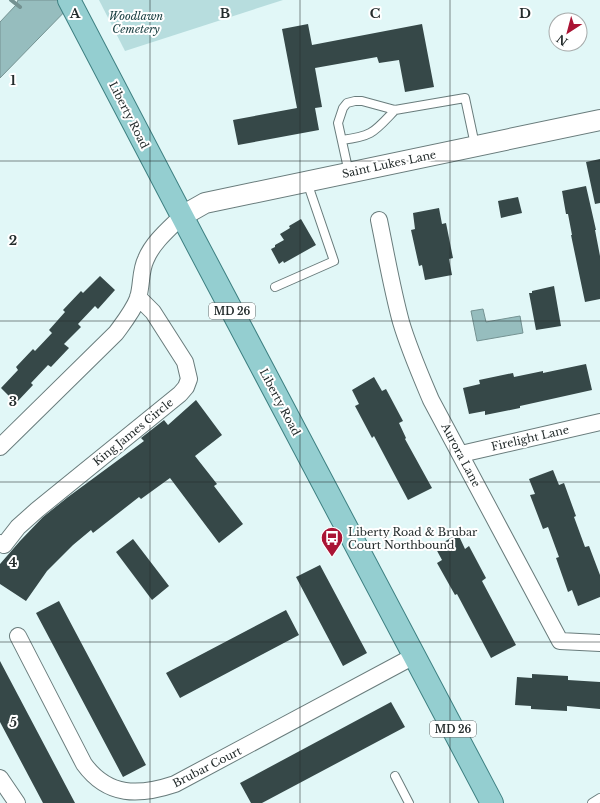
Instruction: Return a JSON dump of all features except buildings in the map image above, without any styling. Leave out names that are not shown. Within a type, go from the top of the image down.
[{"type":"main road","name":"Liberty Road","points":[[70,0],[182,216],[492,803]]},
{"type":"street","name":"Saint Lukes Lane","points":[[182,216],[205,203],[600,120]]},
{"type":"street","points":[[0,447],[116,333],[130,314],[138,297],[141,273],[145,260],[151,249],[182,216]]},
{"type":"street","name":"Aurora Lane","points":[[379,220],[390,278],[400,316],[414,359],[431,400],[560,641],[600,643]]},
{"type":"street","name":"King James Circle","points":[[1,546],[18,527],[37,510],[180,394],[186,387],[189,379],[185,362],[153,312],[138,297]]},
{"type":"street","name":"Firelight Lane","points":[[461,454],[600,422]]},
{"type":"street","name":"Brubar Court","points":[[18,636],[88,770],[102,783],[126,792],[160,790],[175,784],[414,656]]},
{"type":"street","points":[[0,778],[17,803]]},
{"type":"lane","points":[[349,173],[338,123],[343,108],[347,103],[355,101],[362,101],[395,110],[465,98],[475,146]]},
{"type":"lane","points":[[342,140],[359,138],[368,135],[375,131],[395,110]]},
{"type":"lane","points":[[275,287],[334,261],[307,182]]},
{"type":"lane","points":[[394,776],[409,803]]},
{"type":"lane","points":[[592,803],[600,798]]},
{"type":"green space","name":"Woodlawn Cemetery","points":[[99,0],[283,0],[125,51]]},
{"type":"shaded area","points":[[18,0],[76,0],[0,78],[0,22],[16,5]]},
{"type":"shaded area","points":[[483,309],[486,322],[520,316],[523,333],[477,341],[471,311]]},
{"type":"waterway","points":[[11,0],[20,7]]},
{"type":"place","name":"Liberty Road & Brubar Court Northbound","points":[[332,558]]}]
